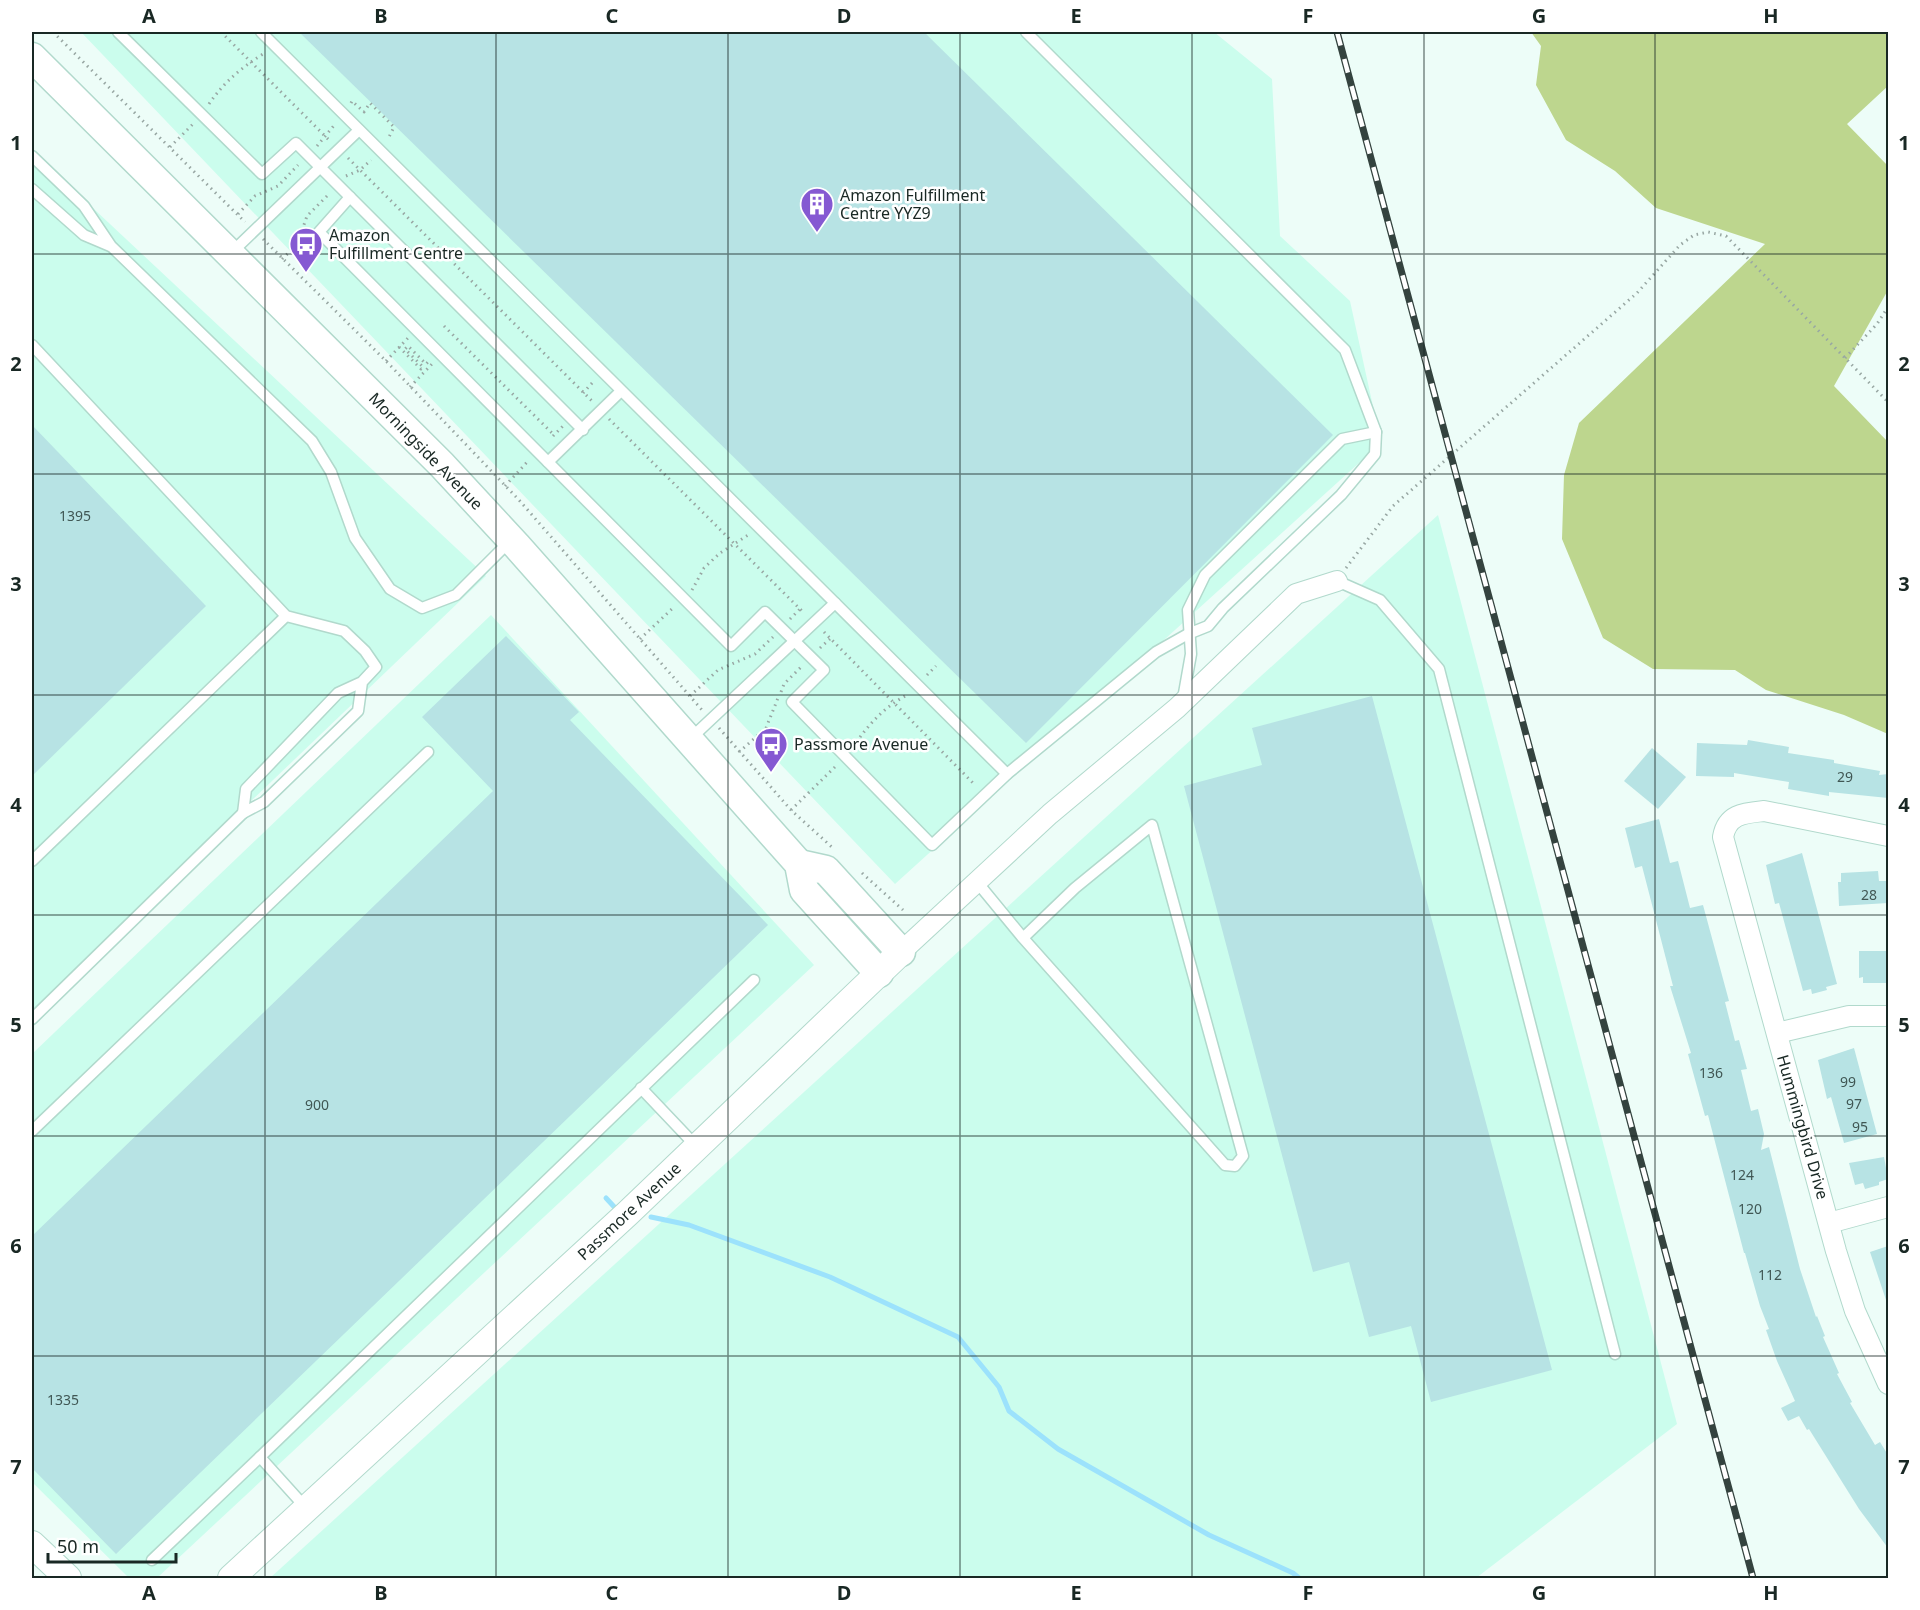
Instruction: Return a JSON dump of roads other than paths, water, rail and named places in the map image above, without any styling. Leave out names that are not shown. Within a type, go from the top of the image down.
[{"type":"main road","name":"Morningside Avenue","points":[[32,57],[436,459],[511,540],[799,864],[804,890],[879,973]]},
{"type":"main road","points":[[799,864],[826,870],[901,952]]},
{"type":"street","name":"Passmore Avenue","points":[[231,1578],[628,1213],[901,952],[1050,814],[1183,702],[1296,594],[1337,581]]},
{"type":"street","name":"Hummingbird Drive","points":[[1888,836],[1764,811],[1745,813],[1732,819],[1725,826],[1723,837],[1855,1311],[1888,1384]]},
{"type":"street","points":[[1777,1033],[1849,1016],[1888,1016]]},
{"type":"street","points":[[1829,1223],[1888,1207]]},
{"type":"street","points":[[32,1544],[68,1578]]},
{"type":"lane","points":[[118,32],[262,174],[296,143],[582,430]]},
{"type":"lane","points":[[261,32],[1007,774]]},
{"type":"lane","points":[[350,197],[319,232],[731,646],[765,612],[824,670],[792,702],[932,845],[1007,774],[1156,652],[1208,626],[1223,608],[1341,495],[1375,454],[1376,432],[1345,350],[1026,32]]},
{"type":"lane","points":[[230,254],[359,130]]},
{"type":"lane","points":[[32,156],[84,206],[111,246],[312,441],[331,472],[355,538],[390,589],[422,608],[456,595],[511,540]]},
{"type":"lane","points":[[32,189],[84,235],[111,246]]},
{"type":"lane","points":[[32,345],[286,616],[344,631],[365,651],[375,667],[362,682],[338,693],[246,789],[243,813]]},
{"type":"lane","points":[[548,462],[621,390]]},
{"type":"lane","points":[[1183,702],[1191,654],[1188,610],[1205,575],[1342,439],[1376,432]]},
{"type":"lane","points":[[1337,581],[1380,600],[1439,669],[1615,1354]]},
{"type":"lane","points":[[689,741],[835,603]]},
{"type":"lane","points":[[32,861],[286,616]]},
{"type":"lane","points":[[32,1019],[243,813],[264,802],[358,711],[362,682]]},
{"type":"lane","points":[[32,1131],[428,752]]},
{"type":"lane","points":[[977,882],[1023,938],[1225,1165],[1235,1166],[1244,1156],[1152,825],[1075,888],[1023,938]]},
{"type":"lane","points":[[152,1560],[754,980]]},
{"type":"lane","points":[[642,1088],[697,1147]]},
{"type":"lane","points":[[260,1457],[306,1508]]},
{"type":"waterway","points":[[606,1198],[618,1211]]},
{"type":"waterway","points":[[651,1217],[689,1225],[830,1277],[958,1337],[999,1387],[1009,1411],[1058,1449],[1209,1535],[1293,1573],[1299,1578]]},
{"type":"railway","points":[[1337,32],[1753,1578]]},
{"type":"place","name":"Amazon Fulfillment Centre YYZ9","points":[[817,233]]},
{"type":"place","name":"Amazon Fulfillment Centre","points":[[306,273]]},
{"type":"place","name":"Passmore Avenue","points":[[771,773]]}]
